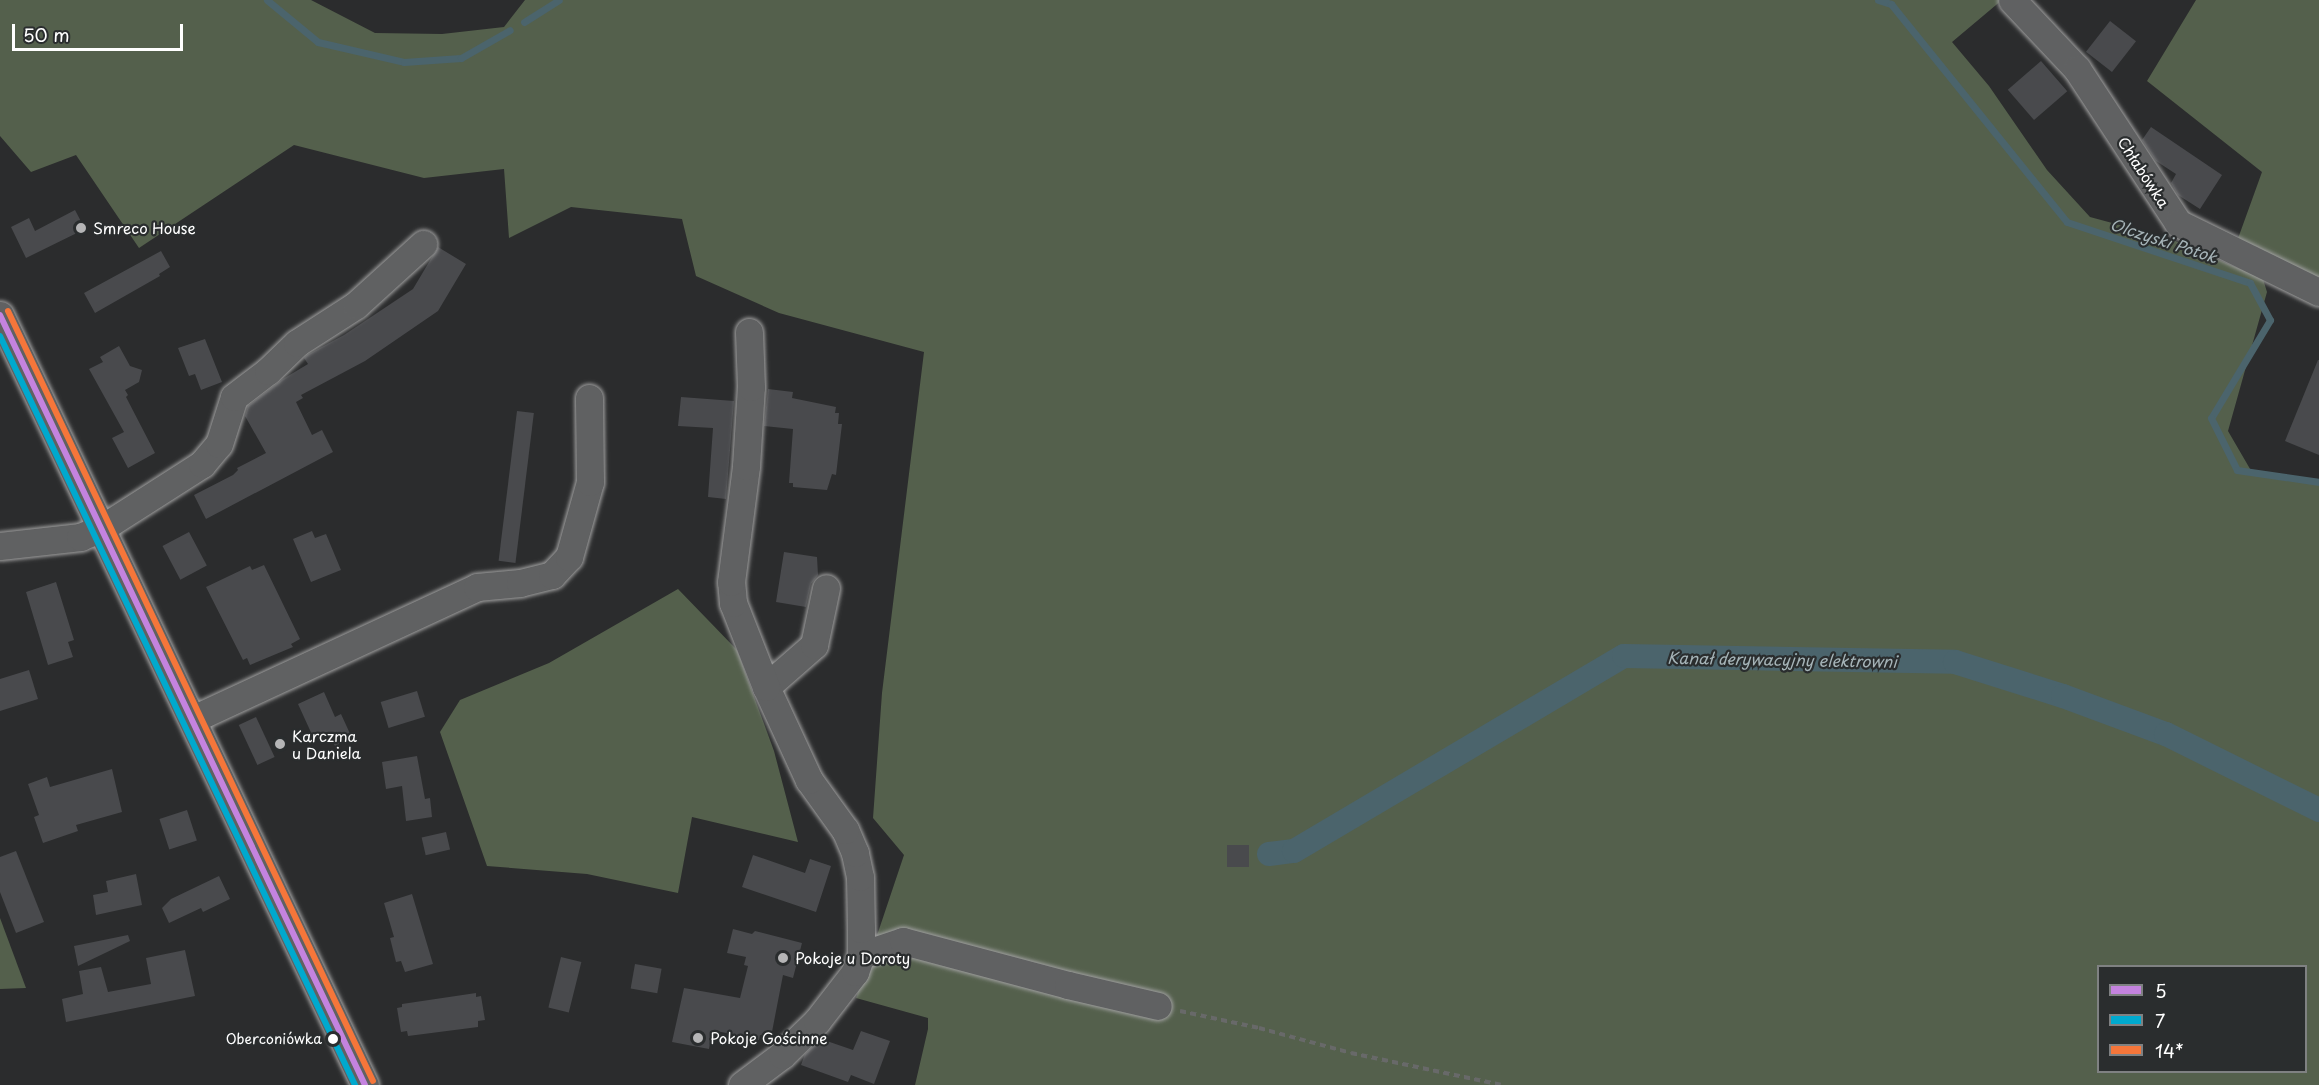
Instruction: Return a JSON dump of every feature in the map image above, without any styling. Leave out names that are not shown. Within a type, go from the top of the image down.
[{"type":"street","name":"Chłabówka","points":[[2012,0],[2077,69],[2178,223],[2319,292]]},
{"type":"street","points":[[0,546],[80,537],[102,528],[202,464],[219,444],[234,397],[268,371],[297,343],[356,305],[423,244]]},
{"type":"street","points":[[0,315],[365,1085]]},
{"type":"street","points":[[742,1085],[782,1055],[817,1021],[855,972],[861,955],[860,877],[855,853],[845,830],[809,780],[766,687],[733,603],[731,582],[746,466],[751,387],[749,332]]},
{"type":"street","points":[[193,719],[477,587],[520,583],[552,575],[569,557],[590,482],[589,398]]},
{"type":"street","points":[[766,687],[814,645],[826,588]]},
{"type":"street","points":[[861,955],[903,941],[1068,985],[1158,1006]]},
{"type":"path","points":[[1158,1006],[1259,1028],[1351,1053],[1501,1085]]},
{"type":"green space","points":[[0,0],[311,0],[375,33],[442,34],[504,27],[525,0],[2002,0],[1952,42],[1989,86],[2047,170],[2090,217],[2168,238],[2263,279],[2267,292],[2228,431],[2253,474],[2302,480],[2319,479],[2319,1085],[915,1085],[928,1029],[928,1018],[856,998],[904,855],[873,818],[882,693],[924,352],[779,313],[696,276],[682,219],[571,207],[509,238],[504,169],[424,178],[294,145],[139,248],[76,155],[31,172],[0,136]]},
{"type":"green space","points":[[2196,0],[2319,0],[2319,288],[2236,244],[2262,172],[2147,81]]},
{"type":"green space","points":[[678,589],[737,650],[774,751],[798,842],[692,817],[678,893],[587,874],[487,866],[440,732],[460,700],[549,663]]},
{"type":"green space","points":[[0,918],[26,988],[0,989]]},
{"type":"building","points":[[2110,21],[2136,41],[2112,72],[2086,52]]},
{"type":"building","points":[[2041,61],[2067,91],[2034,120],[2008,90]]},
{"type":"building","points":[[2151,127],[2222,175],[2200,209],[2178,195],[2171,183],[2176,174],[2156,161],[2142,140]]},
{"type":"building","points":[[75,210],[85,229],[26,258],[11,227],[29,218],[35,231]]},
{"type":"building","points":[[438,247],[466,264],[438,311],[365,361],[301,395],[303,398],[296,402],[312,435],[322,430],[333,452],[206,519],[194,495],[233,475],[238,470],[237,468],[266,453],[245,416],[248,406],[283,379],[308,364],[304,358],[307,355],[344,335],[413,289]]},
{"type":"building","points":[[161,251],[170,267],[159,274],[160,276],[95,313],[84,293]]},
{"type":"building","points":[[205,339],[222,382],[201,390],[195,374],[189,376],[178,348]]},
{"type":"building","points":[[119,346],[130,366],[142,370],[139,382],[125,390],[128,395],[126,397],[155,453],[128,468],[112,438],[124,432],[89,369],[103,362],[100,357]]},
{"type":"building","points":[[2319,360],[2319,455],[2285,441]]},
{"type":"building","points":[[768,389],[793,392],[792,398],[836,407],[835,413],[839,413],[838,424],[842,424],[836,475],[832,474],[827,490],[793,487],[793,483],[789,483],[793,429],[764,426]]},
{"type":"building","points":[[681,397],[734,401],[726,499],[708,497],[713,428],[678,426]]},
{"type":"building","points":[[517,411],[534,413],[515,563],[499,561]]},
{"type":"building","points":[[312,531],[315,538],[326,534],[341,570],[311,582],[293,539]]},
{"type":"building","points":[[189,532],[207,566],[180,580],[163,546]]},
{"type":"building","points":[[784,552],[817,557],[818,575],[811,584],[806,607],[776,602]]},
{"type":"building","points":[[264,565],[300,639],[291,644],[293,647],[250,665],[247,658],[243,660],[206,587],[250,566],[252,570]]},
{"type":"building","points":[[56,582],[74,640],[68,642],[73,657],[48,665],[26,592]]},
{"type":"building","points":[[29,670],[38,699],[0,711],[0,679]]},
{"type":"building","points":[[417,691],[425,717],[389,728],[381,702]]},
{"type":"building","points":[[324,692],[335,717],[341,714],[352,738],[335,746],[329,733],[314,739],[298,704]]},
{"type":"building","points":[[256,717],[275,757],[257,765],[239,725]]},
{"type":"building","points":[[417,756],[425,799],[430,798],[432,817],[406,821],[402,786],[386,789],[382,762]]},
{"type":"building","points":[[112,769],[122,812],[76,825],[78,831],[43,843],[34,817],[39,815],[28,784],[47,777],[50,787]]},
{"type":"building","points":[[187,810],[197,840],[169,849],[159,819]]},
{"type":"building","points":[[446,832],[450,850],[426,855],[422,838]]},
{"type":"building","points":[[1227,845],[1249,845],[1249,867],[1227,867]]},
{"type":"building","points":[[16,851],[44,922],[16,933],[0,892],[0,857]]},
{"type":"building","points":[[753,855],[805,873],[810,859],[831,866],[816,912],[742,887]]},
{"type":"building","points":[[136,874],[142,905],[96,915],[93,895],[108,892],[106,881]]},
{"type":"building","points":[[219,876],[230,899],[203,912],[201,908],[169,923],[162,908],[171,899]]},
{"type":"building","points":[[412,894],[433,964],[405,972],[401,961],[396,962],[390,938],[394,937],[384,903]]},
{"type":"building","points":[[733,929],[752,934],[755,931],[802,943],[793,978],[783,975],[771,1037],[760,1035],[759,1040],[712,1030],[709,1049],[672,1042],[684,988],[740,998],[748,966],[744,965],[746,957],[727,953]]},
{"type":"building","points":[[128,935],[130,941],[78,966],[74,946]]},
{"type":"building","points":[[185,950],[195,996],[66,1022],[62,999],[83,994],[79,971],[101,967],[108,992],[151,984],[146,958]]},
{"type":"building","points":[[561,957],[581,962],[569,1013],[548,1007]]},
{"type":"building","points":[[635,964],[662,969],[657,993],[631,989]]},
{"type":"building","points":[[476,993],[476,997],[481,996],[485,1020],[478,1021],[478,1027],[408,1036],[407,1031],[401,1032],[397,1008],[402,1007],[402,1004]]},
{"type":"building","points":[[861,1031],[890,1041],[874,1084],[851,1075],[848,1082],[801,1065],[805,1054],[821,1039],[853,1050]]},
{"type":"waterway","name":"Olczyski Potok","points":[[267,0],[318,42],[404,62],[461,58],[510,30]]},
{"type":"waterway","name":"Olczyski Potok","points":[[524,22],[559,0]]},
{"type":"waterway","name":"Olczyski Potok","points":[[1878,0],[1891,4],[2067,222],[2250,283],[2270,320],[2211,418],[2237,470],[2319,482]]},
{"type":"waterway","name":"Kanał derywacyjny elektrowni","points":[[1269,854],[1294,851],[1624,656],[1955,662],[2063,696],[2166,734],[2319,810]]},
{"type":"transit line","name":"14*","points":[[8,311],[373,1081]]},
{"type":"transit line","name":"5","points":[[0,315],[365,1085]]},
{"type":"transit line","name":"7","points":[[0,336],[355,1085]]},
{"type":"place","name":"Smreco House","points":[[81,228]]},
{"type":"place","name":"Karczma u Daniela","points":[[280,744]]},
{"type":"place","name":"Pokoje u Doroty","points":[[783,958]]},
{"type":"place","name":"Pokoje Gościnne","points":[[698,1038]]},
{"type":"place","name":"Oberconiówka","points":[[333,1039]]}]
